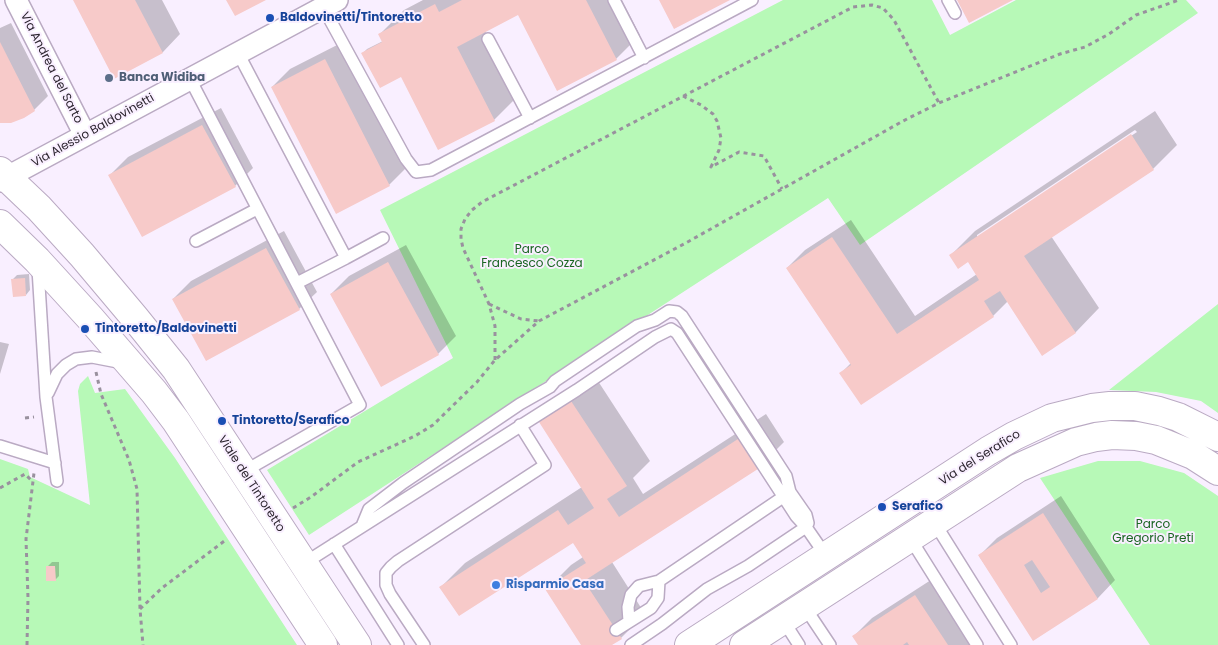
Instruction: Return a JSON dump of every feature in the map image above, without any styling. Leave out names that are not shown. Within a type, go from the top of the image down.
[{"type":"street","name":"Via Andrea del Sarto","points":[[16,0],[85,135]]},
{"type":"street","name":"Via Alessio Baldovinetti","points":[[3,177],[330,4]]},
{"type":"street","name":"Viale del Tintoretto","points":[[3,177],[50,220],[148,334],[187,384],[357,645]]},
{"type":"street","points":[[0,224],[37,260],[132,365],[176,421],[322,645]]},
{"type":"street","name":"Via del Serafico","points":[[689,645],[1014,436],[1047,420],[1070,413],[1110,406],[1145,408],[1178,417],[1218,437]]},
{"type":"street","points":[[744,645],[1018,468],[1076,442],[1096,437],[1124,435],[1156,440],[1193,455],[1218,471]]},
{"type":"street","points":[[826,556],[842,582]]},
{"type":"lane","points":[[614,0],[644,58]]},
{"type":"lane","points":[[330,4],[406,159],[416,172],[431,170],[752,0]]},
{"type":"lane","points":[[948,0],[955,13]]},
{"type":"lane","points":[[488,39],[530,118]]},
{"type":"lane","points":[[238,54],[346,258]]},
{"type":"lane","points":[[190,79],[360,404],[243,472]]},
{"type":"lane","points":[[196,241],[258,209]]},
{"type":"lane","points":[[297,283],[383,238]]},
{"type":"lane","points":[[37,260],[46,397],[57,481]]},
{"type":"lane","points":[[362,526],[369,508],[403,482],[520,404],[550,387],[637,326],[655,320],[669,312],[677,312],[682,316],[786,476],[787,494]]},
{"type":"lane","points":[[303,564],[577,390],[655,337],[671,329],[677,333],[727,410],[787,494],[806,515],[806,527],[826,556]]},
{"type":"lane","points":[[46,397],[53,381],[63,368],[76,359],[92,356],[132,365]]},
{"type":"lane","points":[[424,645],[390,594],[386,585],[386,573],[398,561],[545,465],[520,426]]},
{"type":"lane","points":[[0,446],[55,463]]},
{"type":"lane","points":[[629,620],[628,606],[631,595],[639,586],[659,581],[787,494]]},
{"type":"lane","points":[[934,522],[1011,645]]},
{"type":"lane","points":[[631,645],[708,589],[748,566],[806,527]]},
{"type":"lane","points":[[910,538],[977,645]]},
{"type":"lane","points":[[334,544],[398,645]]},
{"type":"lane","points":[[616,630],[629,620],[641,616],[652,608],[658,598],[659,581]]},
{"type":"lane","points":[[793,613],[799,645]]},
{"type":"lane","points":[[793,613],[830,645]]},
{"type":"path","points":[[293,508],[311,498],[358,462],[415,436],[433,424],[477,382],[495,360],[540,321],[684,244],[903,121],[939,103],[1060,54],[1085,47],[1136,16],[1179,0]]},
{"type":"path","points":[[495,360],[495,326],[461,239],[461,229],[465,219],[482,202],[853,7],[872,4],[883,8],[894,20],[939,103]]},
{"type":"path","points":[[682,96],[701,105],[713,114],[717,121],[720,138],[719,150],[711,167],[739,152],[764,156],[782,189]]},
{"type":"path","points":[[488,304],[521,319],[540,321]]},
{"type":"path","points":[[92,356],[101,394],[129,460],[137,489],[140,609],[143,645]]},
{"type":"path","points":[[27,645],[26,539],[36,457]]},
{"type":"path","points":[[0,488],[25,474],[32,481]]},
{"type":"path","points":[[140,609],[162,588],[232,536]]},
{"type":"green space","name":"Parco Francesco Cozza","points":[[783,0],[932,0],[950,35],[1016,0],[1186,0],[1198,13],[860,245],[828,198],[309,535],[267,470],[453,358],[380,210]]},
{"type":"green space","points":[[1218,304],[1218,413],[1201,401],[1156,392],[1109,390]]},
{"type":"green space","points":[[88,376],[95,393],[125,389],[175,458],[297,645],[0,645],[0,459],[28,469],[30,477],[90,505],[78,391],[80,384]]},
{"type":"green space","name":"Parco Gregorio Preti","points":[[1098,461],[1140,461],[1184,473],[1218,496],[1218,645],[1150,645],[1040,478]]},
{"type":"building","points":[[73,0],[135,0],[163,53],[114,79]]},
{"type":"building","points":[[226,0],[266,0],[235,16]]},
{"type":"building","points":[[462,0],[586,0],[617,60],[557,91],[518,15],[457,47],[495,121],[438,150],[401,77],[380,88],[361,53],[382,42],[378,34],[435,4],[439,12]]},
{"type":"building","points":[[659,0],[730,0],[674,29]]},
{"type":"building","points":[[957,0],[1013,0],[969,23]]},
{"type":"building","points":[[0,42],[35,111],[11,123],[0,123]]},
{"type":"building","points":[[325,59],[390,186],[336,214],[271,87]]},
{"type":"building","points":[[202,125],[236,187],[142,237],[108,175]]},
{"type":"building","points":[[1131,134],[1154,170],[1024,256],[1076,333],[1042,356],[1000,291],[984,301],[994,317],[861,405],[839,373],[851,365],[786,268],[832,237],[897,334],[979,280],[968,262],[958,269],[949,255]]},
{"type":"building","points":[[266,248],[300,310],[206,361],[172,299]]},
{"type":"building","points":[[388,262],[439,355],[381,387],[330,294]]},
{"type":"building","points":[[25,278],[26,296],[13,297],[11,279]]},
{"type":"building","points":[[571,401],[627,486],[607,499],[619,517],[741,437],[761,467],[584,581],[622,639],[612,645],[581,645],[545,589],[586,563],[573,543],[459,616],[439,587],[558,510],[568,525],[594,508],[539,422]]},
{"type":"building","points":[[1043,513],[1098,599],[1033,641],[978,555]],"holes":[[[1032,560],[1050,587],[1041,593],[1024,565]]]},
{"type":"building","points":[[46,566],[55,566],[56,581],[46,581]]},
{"type":"building","points":[[915,595],[948,645],[909,645],[907,642],[903,645],[858,645],[852,636]]},
{"type":"place","name":"Baldovinetti/Tintoretto","points":[[270,18]]},
{"type":"place","name":"Banca Widiba","points":[[109,78]]},
{"type":"place","name":"Tintoretto/Baldovinetti","points":[[85,329]]},
{"type":"place","name":"Tintoretto/Serafico","points":[[222,421]]},
{"type":"place","name":"Serafico","points":[[882,507]]},
{"type":"place","name":"Risparmio Casa","points":[[496,585]]}]
